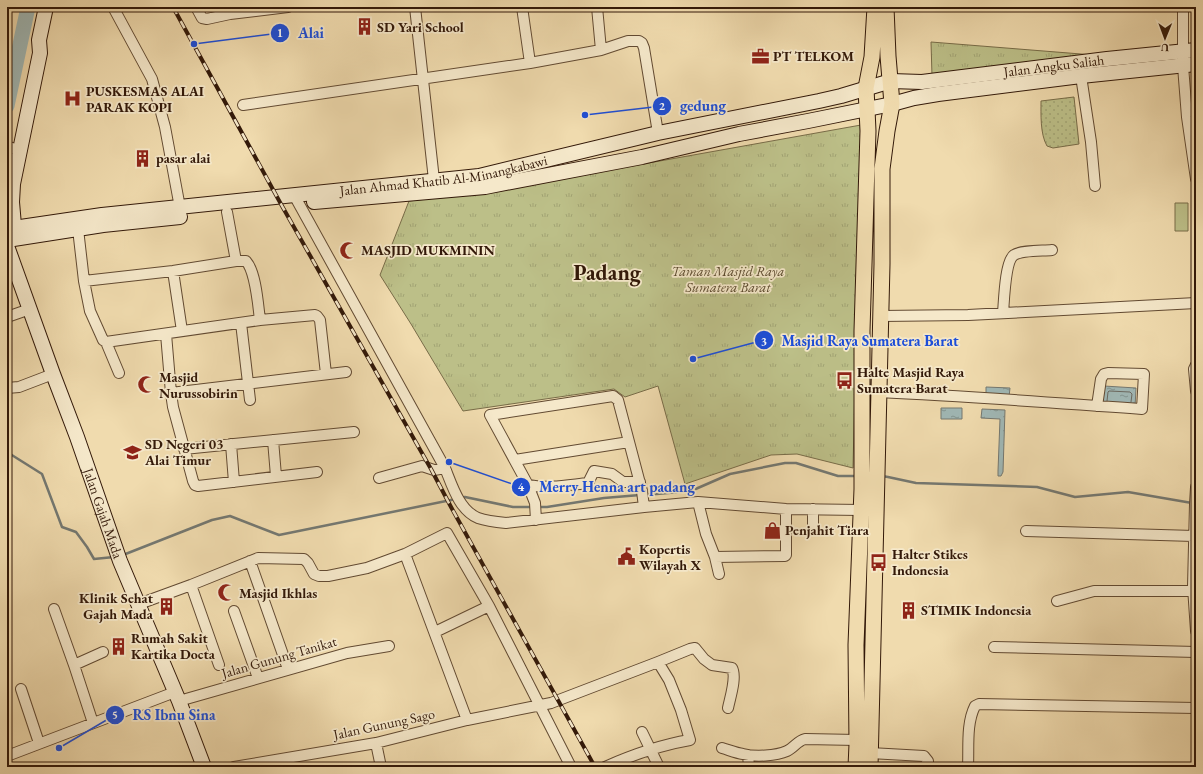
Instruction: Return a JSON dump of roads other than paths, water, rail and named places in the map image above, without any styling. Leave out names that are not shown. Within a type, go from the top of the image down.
[{"type":"main road","points":[[7,168],[9,148],[33,51],[39,40],[46,7]]},
{"type":"main road","points":[[870,760],[856,645],[862,489],[862,331],[868,131],[866,88],[872,56],[875,7]]},
{"type":"main road","points":[[856,767],[857,740],[864,712],[878,470],[882,264],[882,169],[892,104],[886,7]]},
{"type":"main road","name":"Jalan Gajah Mada","points":[[39,40],[40,53],[13,184],[10,239],[30,309],[119,556],[204,767]]},
{"type":"main road","name":"Jalan Angku Saliah","points":[[891,81],[912,82],[1107,59],[1189,58]]},
{"type":"main road","name":"Jalan Angku Saliah","points":[[892,104],[938,94],[1081,76],[1189,58]]},
{"type":"main road","name":"Jalan Ahmad Khatib Al-Minangkabawi","points":[[10,239],[103,220],[297,199],[434,180],[479,176],[658,133],[841,96],[891,81]]},
{"type":"main road","name":"Jalan Ahmad Khatib Al-Minangkabawi","points":[[181,212],[227,212],[297,199],[485,187],[642,157],[739,134],[892,104]]},
{"type":"main road","points":[[540,161],[543,176]]},
{"type":"main road","name":"Jalan Ahmad Khatib Al-Minangkabawi","points":[[10,239],[78,229],[103,220]]},
{"type":"street","points":[[113,7],[152,79],[165,127],[181,212]]},
{"type":"street","points":[[196,7],[202,18],[206,19],[230,10],[288,7]]},
{"type":"street","points":[[415,7],[434,180]]},
{"type":"street","points":[[522,7],[530,63]]},
{"type":"street","points":[[597,7],[601,50]]},
{"type":"street","points":[[1183,7],[1189,58],[1187,117],[1196,179]]},
{"type":"street","points":[[243,105],[530,63],[601,50],[628,41],[636,40],[642,43],[644,48],[658,133]]},
{"type":"street","points":[[1081,76],[1091,142],[1095,186]]},
{"type":"street","points":[[297,199],[445,468],[461,504],[476,517],[506,523],[536,512],[642,495],[698,502],[786,509],[861,510]]},
{"type":"street","points":[[227,212],[236,261]]},
{"type":"street","points":[[78,229],[84,281],[90,311],[103,340],[106,342],[119,373]]},
{"type":"street","points":[[1003,313],[1010,259],[1020,252],[1052,250]]},
{"type":"street","points":[[84,281],[173,271],[236,261],[246,262],[253,272],[260,320]]},
{"type":"street","points":[[173,271],[182,331]]},
{"type":"street","points":[[881,316],[968,315],[1196,303]]},
{"type":"street","points":[[7,317],[30,309]]},
{"type":"street","points":[[106,342],[260,320],[315,315],[320,320],[326,374]]},
{"type":"street","points":[[241,323],[250,400]]},
{"type":"street","points":[[166,334],[171,393],[184,449],[193,481],[196,485],[198,486],[317,472]]},
{"type":"street","points":[[1196,365],[1194,369],[1196,390]]},
{"type":"street","points":[[171,393],[346,372]]},
{"type":"street","points":[[7,388],[19,387],[53,374]]},
{"type":"street","points":[[879,392],[1008,399],[1097,406],[1142,409],[1144,374],[1104,374],[1101,379],[1097,406]]},
{"type":"street","points":[[536,512],[528,485],[490,415],[613,396],[618,400],[630,442],[642,495]]},
{"type":"street","points":[[184,449],[354,432]]},
{"type":"street","points":[[273,440],[276,476]]},
{"type":"street","points":[[515,460],[630,442]]},
{"type":"street","points":[[231,444],[234,482]]},
{"type":"street","points":[[379,478],[422,466],[434,470],[445,468]]},
{"type":"street","points":[[528,485],[538,487],[557,487],[588,483],[594,471],[612,474],[642,495]]},
{"type":"street","points":[[1195,495],[1194,588],[1196,631]]},
{"type":"street","points":[[698,502],[706,534],[715,557],[719,574]]},
{"type":"street","points":[[715,557],[785,556],[786,509]]},
{"type":"street","points":[[813,509],[813,526]]},
{"type":"street","points":[[1026,531],[1194,536]]},
{"type":"street","points":[[138,604],[191,585],[258,558],[304,559],[314,574],[319,576],[328,576],[366,568],[405,554],[447,533],[489,606],[571,767]]},
{"type":"street","points":[[405,554],[467,720]]},
{"type":"street","points":[[250,561],[288,669]]},
{"type":"street","points":[[191,585],[219,665]]},
{"type":"street","points":[[1057,601],[1094,591],[1194,588]]},
{"type":"street","points":[[435,632],[489,606]]},
{"type":"street","points":[[54,609],[93,724]]},
{"type":"street","points":[[234,612],[258,678]]},
{"type":"street","name":"Jalan Gunung Tanikat","points":[[7,756],[93,724],[177,697],[258,678],[347,653],[389,646]]},
{"type":"street","points":[[994,647],[1196,652]]},
{"type":"street","name":"Jalan Gunung Sago","points":[[234,767],[376,742],[467,720],[551,703],[695,648],[704,659],[712,665],[732,668],[734,676],[728,708]]},
{"type":"street","points":[[74,665],[103,652]]},
{"type":"street","points":[[605,767],[632,755],[677,742],[690,740],[682,710],[669,680],[658,662]]},
{"type":"street","points":[[21,689],[39,743]]},
{"type":"street","points":[[968,767],[971,718],[975,706],[979,704],[1196,708]]},
{"type":"street","points":[[642,732],[659,767]]},
{"type":"street","points":[[722,748],[748,755],[780,754],[789,751],[800,741],[805,739],[857,740]]},
{"type":"street","points":[[376,742],[381,767]]},
{"type":"street","points":[[748,755],[749,767]]},
{"type":"street","points":[[870,760],[924,756],[928,761],[928,767]]},
{"type":"water","points":[[1104,386],[1136,388],[1135,408],[1103,406]]},
{"type":"water","points":[[986,387],[1010,388],[1009,397],[986,397]]},
{"type":"water","points":[[941,408],[962,408],[962,419],[941,419]]},
{"type":"water","points":[[982,409],[1005,410],[1003,472],[1001,476],[998,476],[1000,419],[981,418]]},
{"type":"waterway","points":[[7,106],[28,7]]},
{"type":"waterway","points":[[7,452],[42,474],[62,527],[76,532],[94,559],[114,557]]},
{"type":"waterway","points":[[645,495],[691,491],[730,474],[785,463],[796,463],[838,476],[857,476]]},
{"type":"waterway","points":[[882,476],[916,483],[1037,487],[1075,497],[1128,492],[1192,503]]},
{"type":"waterway","points":[[537,507],[640,495]]},
{"type":"waterway","points":[[460,498],[465,497],[513,507],[532,507]]},
{"type":"waterway","points":[[123,555],[212,520],[230,516],[279,535],[456,499]]},
{"type":"railway","points":[[173,7],[282,206],[431,469],[595,767]]},
{"type":"place","name":"SD Yari School","points":[[364,27]]},
{"type":"place","name":"Alai","points":[[194,44]]},
{"type":"place","name":"PT TELKOM","points":[[760,56]]},
{"type":"place","name":"PUSKESMAS ALAI PARAK KOPI","points":[[73,99]]},
{"type":"place","name":"gedung","points":[[585,115]]},
{"type":"place","name":"pasar alai","points":[[143,158]]},
{"type":"place","name":"MASJID MUKMININ","points":[[348,250]]},
{"type":"place","name":"Masjid Raya Sumatera Barat","points":[[693,359]]},
{"type":"place","name":"Halte Masjid Raya Sumatera Barat","points":[[844,380]]},
{"type":"place","name":"Masjid Nurussobirin","points":[[146,385]]},
{"type":"place","name":"SD Negeri 03 Alai Timur","points":[[132,452]]},
{"type":"place","name":"Merry Henna art padang","points":[[449,462]]},
{"type":"place","name":"Penjahit Tiara","points":[[772,530]]},
{"type":"place","name":"Kopertis Wilayah X","points":[[626,557]]},
{"type":"place","name":"Halter Stikes Indonesia","points":[[879,562]]},
{"type":"place","name":"Masjid Ikhlas","points":[[226,593]]},
{"type":"place","name":"Klinik Sehat Gajah Mada","points":[[166,606]]},
{"type":"place","name":"STIMIK Indonesia","points":[[908,610]]},
{"type":"place","name":"Rumah Sakit Kartika Docta","points":[[118,646]]},
{"type":"place","name":"RS Ibnu Sina","points":[[59,748]]},
{"type":"district","name":"Padang","points":[[607,272]]},
{"type":"park label","name":"Taman Masjid Raya Sumatera Barat","points":[[728,280]]}]
